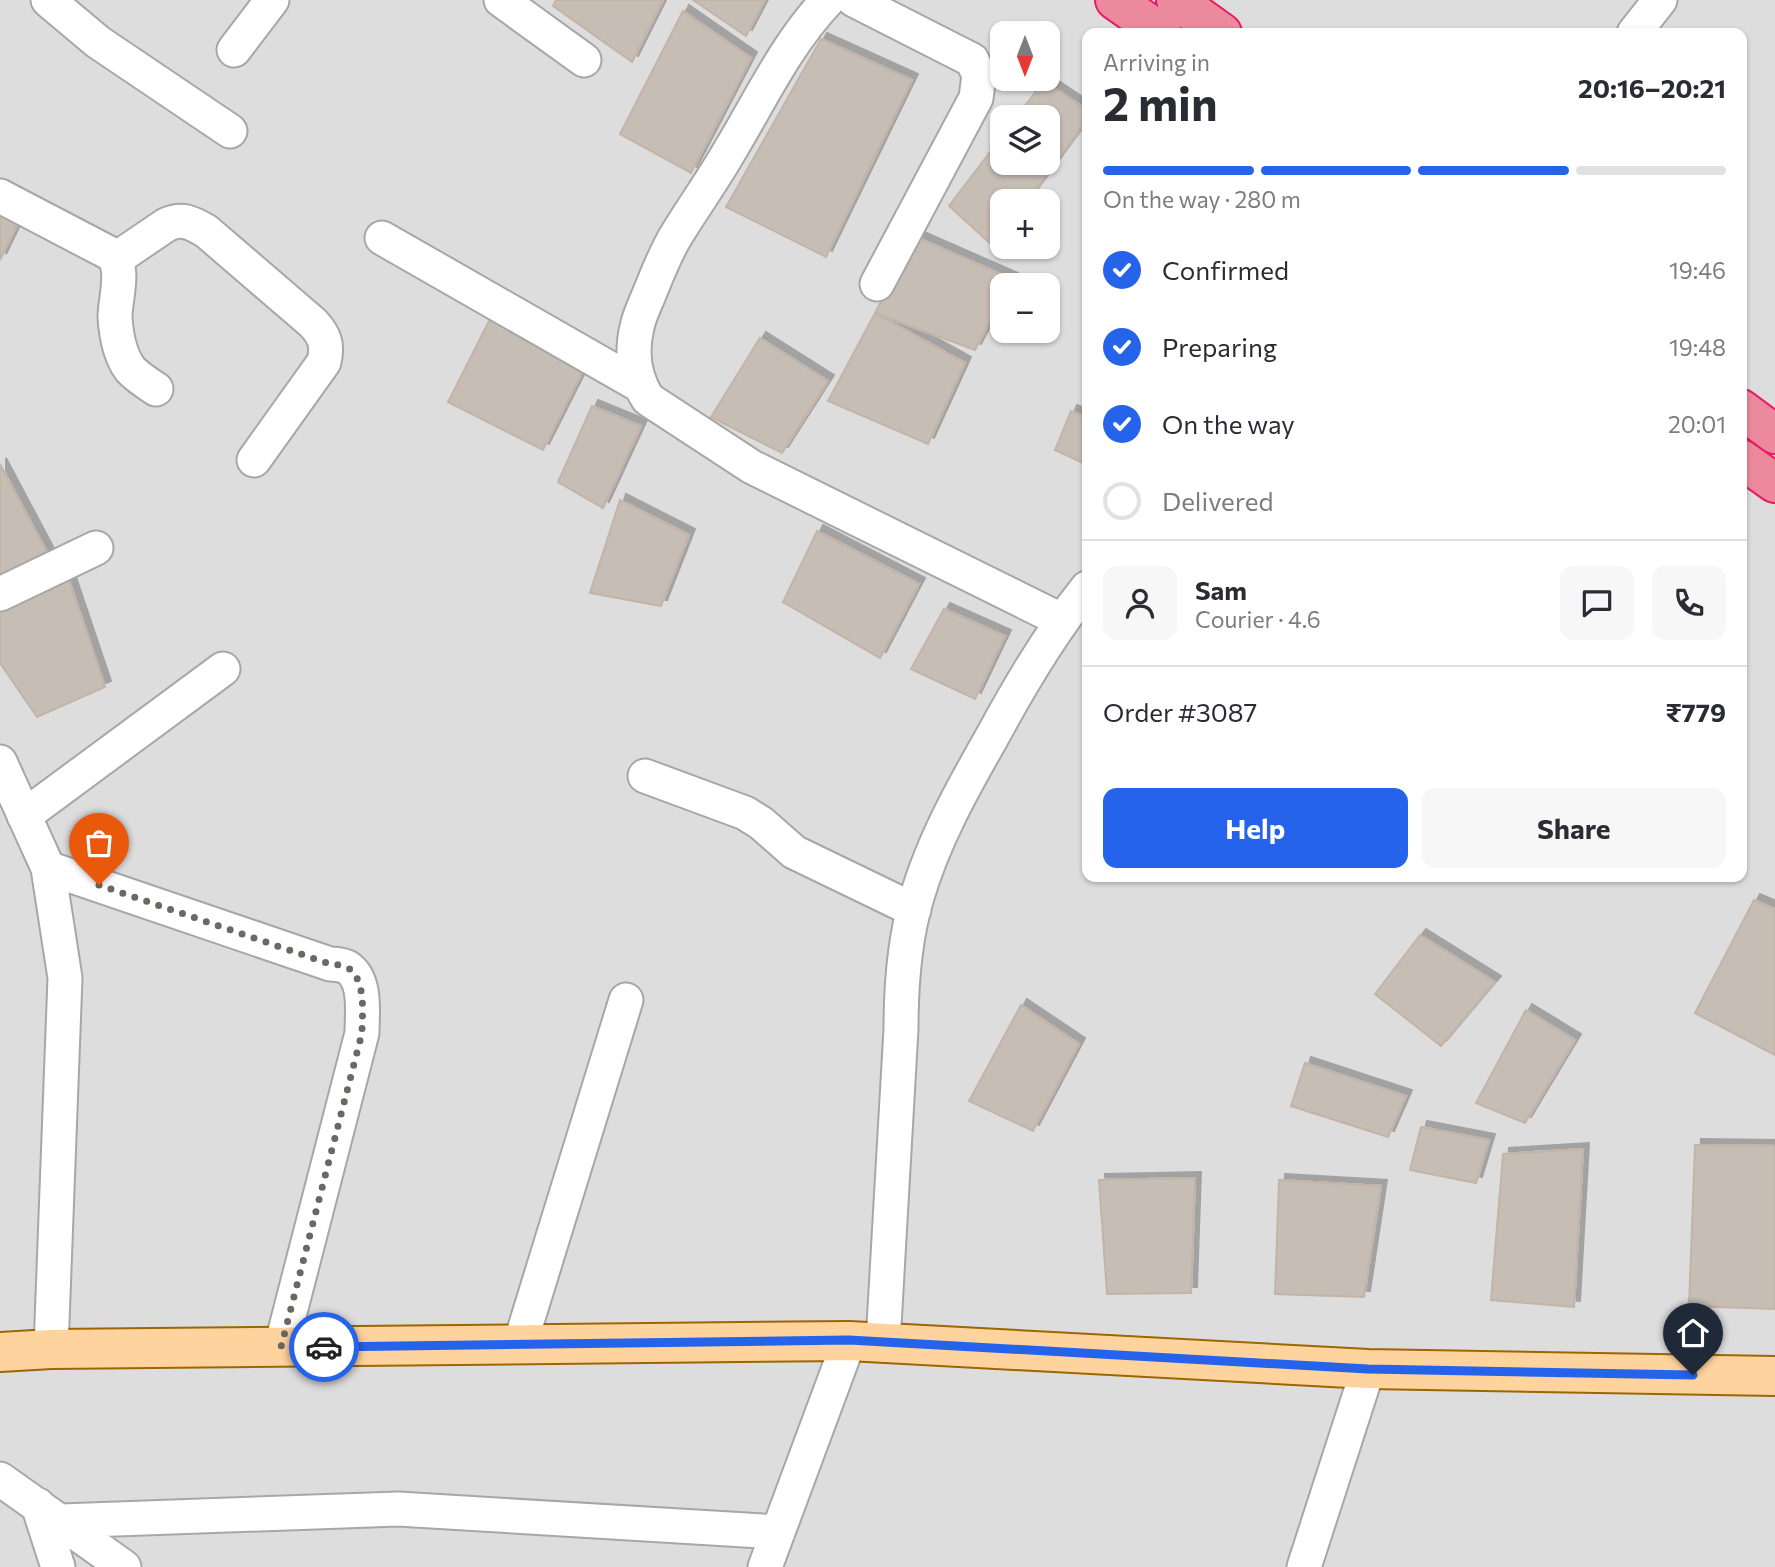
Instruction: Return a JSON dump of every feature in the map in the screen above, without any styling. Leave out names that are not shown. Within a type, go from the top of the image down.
[{"type":"highway","points":[[1115,0],[1155,28]]},
{"type":"highway","points":[[1176,0],[1215,28]]},
{"type":"highway","points":[[1747,413],[1775,434]]},
{"type":"highway","points":[[1747,464],[1775,484]]},
{"type":"main road","points":[[0,1352],[51,1349],[866,1342],[1368,1369],[1775,1376]]},
{"type":"street","points":[[48,0],[98,42],[229,131]]},
{"type":"street","points":[[234,50],[272,0]]},
{"type":"street","points":[[501,0],[584,60]]},
{"type":"street","points":[[828,0],[812,17],[772,78],[713,180],[676,234],[661,264],[637,327],[634,352],[639,386],[648,398],[752,467],[1061,620]]},
{"type":"street","points":[[854,0],[972,60],[979,75],[976,98],[877,284]]},
{"type":"street","points":[[1638,28],[1660,0]]},
{"type":"street","points":[[0,196],[116,258],[119,271],[115,315],[119,341],[128,366],[156,389]]},
{"type":"street","points":[[116,258],[175,220],[185,221],[206,231],[324,334],[324,362],[254,460]]},
{"type":"street","points":[[382,238],[639,386]]},
{"type":"street","points":[[0,594],[96,548]]},
{"type":"street","points":[[765,1567],[778,1532],[866,1342],[901,1029],[901,985],[907,936],[918,894],[959,795],[1061,620],[1082,594]]},
{"type":"street","points":[[24,816],[223,669]]},
{"type":"street","points":[[0,762],[48,868],[65,978],[51,1349]]},
{"type":"street","points":[[645,776],[745,813],[761,823],[794,852],[914,910]]},
{"type":"street","points":[[48,868],[330,964],[346,966],[358,979],[362,1003],[362,1033],[281,1347]]},
{"type":"street","points":[[520,1344],[626,999]]},
{"type":"street","points":[[1304,1567],[1368,1369]]},
{"type":"street","points":[[0,1479],[124,1567]]},
{"type":"street","points":[[50,1513],[398,1510],[778,1532]]},
{"type":"street","points":[[50,1513],[58,1567]]},
{"type":"shaded area","points":[[0,0],[1775,0],[1775,1567],[0,1567]]},
{"type":"building","points":[[556,0],[663,0],[632,62],[553,6]]},
{"type":"building","points":[[693,0],[765,0],[746,36]]},
{"type":"building","points":[[683,11],[751,58],[691,173],[620,134]]},
{"type":"building","points":[[821,39],[912,80],[826,257],[726,207]]},
{"type":"building","points":[[1036,91],[1059,91],[1082,107],[1082,127],[1060,156],[1060,105],[1025,105]]},
{"type":"building","points":[[990,152],[990,175],[1046,175],[1036,189],[990,189],[990,243],[949,206]]},
{"type":"building","points":[[0,212],[19,221],[0,260]]},
{"type":"building","points":[[916,237],[998,273],[990,273],[990,321],[975,350],[875,313]]},
{"type":"building","points":[[494,311],[589,359],[543,450],[448,402]]},
{"type":"building","points":[[875,313],[965,363],[928,444],[828,401]]},
{"type":"building","points":[[760,338],[828,381],[782,453],[711,417]]},
{"type":"building","points":[[592,406],[641,426],[603,508],[558,482]]},
{"type":"building","points":[[1071,411],[1082,416],[1082,463],[1055,450]]},
{"type":"building","points":[[0,464],[51,560],[0,583]]},
{"type":"building","points":[[620,500],[689,535],[661,606],[590,593]]},
{"type":"building","points":[[817,531],[919,584],[880,658],[783,602]]},
{"type":"building","points":[[68,577],[105,687],[37,717],[0,663],[0,610]]},
{"type":"building","points":[[944,609],[1005,636],[975,699],[911,669]]},
{"type":"building","points":[[1754,900],[1775,909],[1775,1055],[1695,1013]]},
{"type":"building","points":[[1420,935],[1495,982],[1441,1046],[1375,994]]},
{"type":"building","points":[[1021,1005],[1079,1044],[1033,1131],[969,1101]]},
{"type":"building","points":[[1526,1010],[1575,1040],[1525,1123],[1476,1103]]},
{"type":"building","points":[[1305,1063],[1406,1096],[1388,1137],[1291,1106]]},
{"type":"building","points":[[1421,1127],[1489,1140],[1476,1183],[1410,1170]]},
{"type":"building","points":[[1695,1145],[1775,1146],[1775,1309],[1689,1306]]},
{"type":"building","points":[[1583,1149],[1574,1307],[1491,1300],[1503,1154]]},
{"type":"building","points":[[1195,1178],[1191,1293],[1107,1294],[1099,1180]]},
{"type":"building","points":[[1279,1180],[1381,1186],[1364,1297],[1275,1294]]},
{"type":"way so far","points":[[99,885],[330,964],[346,966],[358,979],[362,1003],[362,1033],[281,1347],[324,1347]]},
{"type":"route","points":[[324,1347],[849,1340],[1368,1369],[1693,1375]]}]
